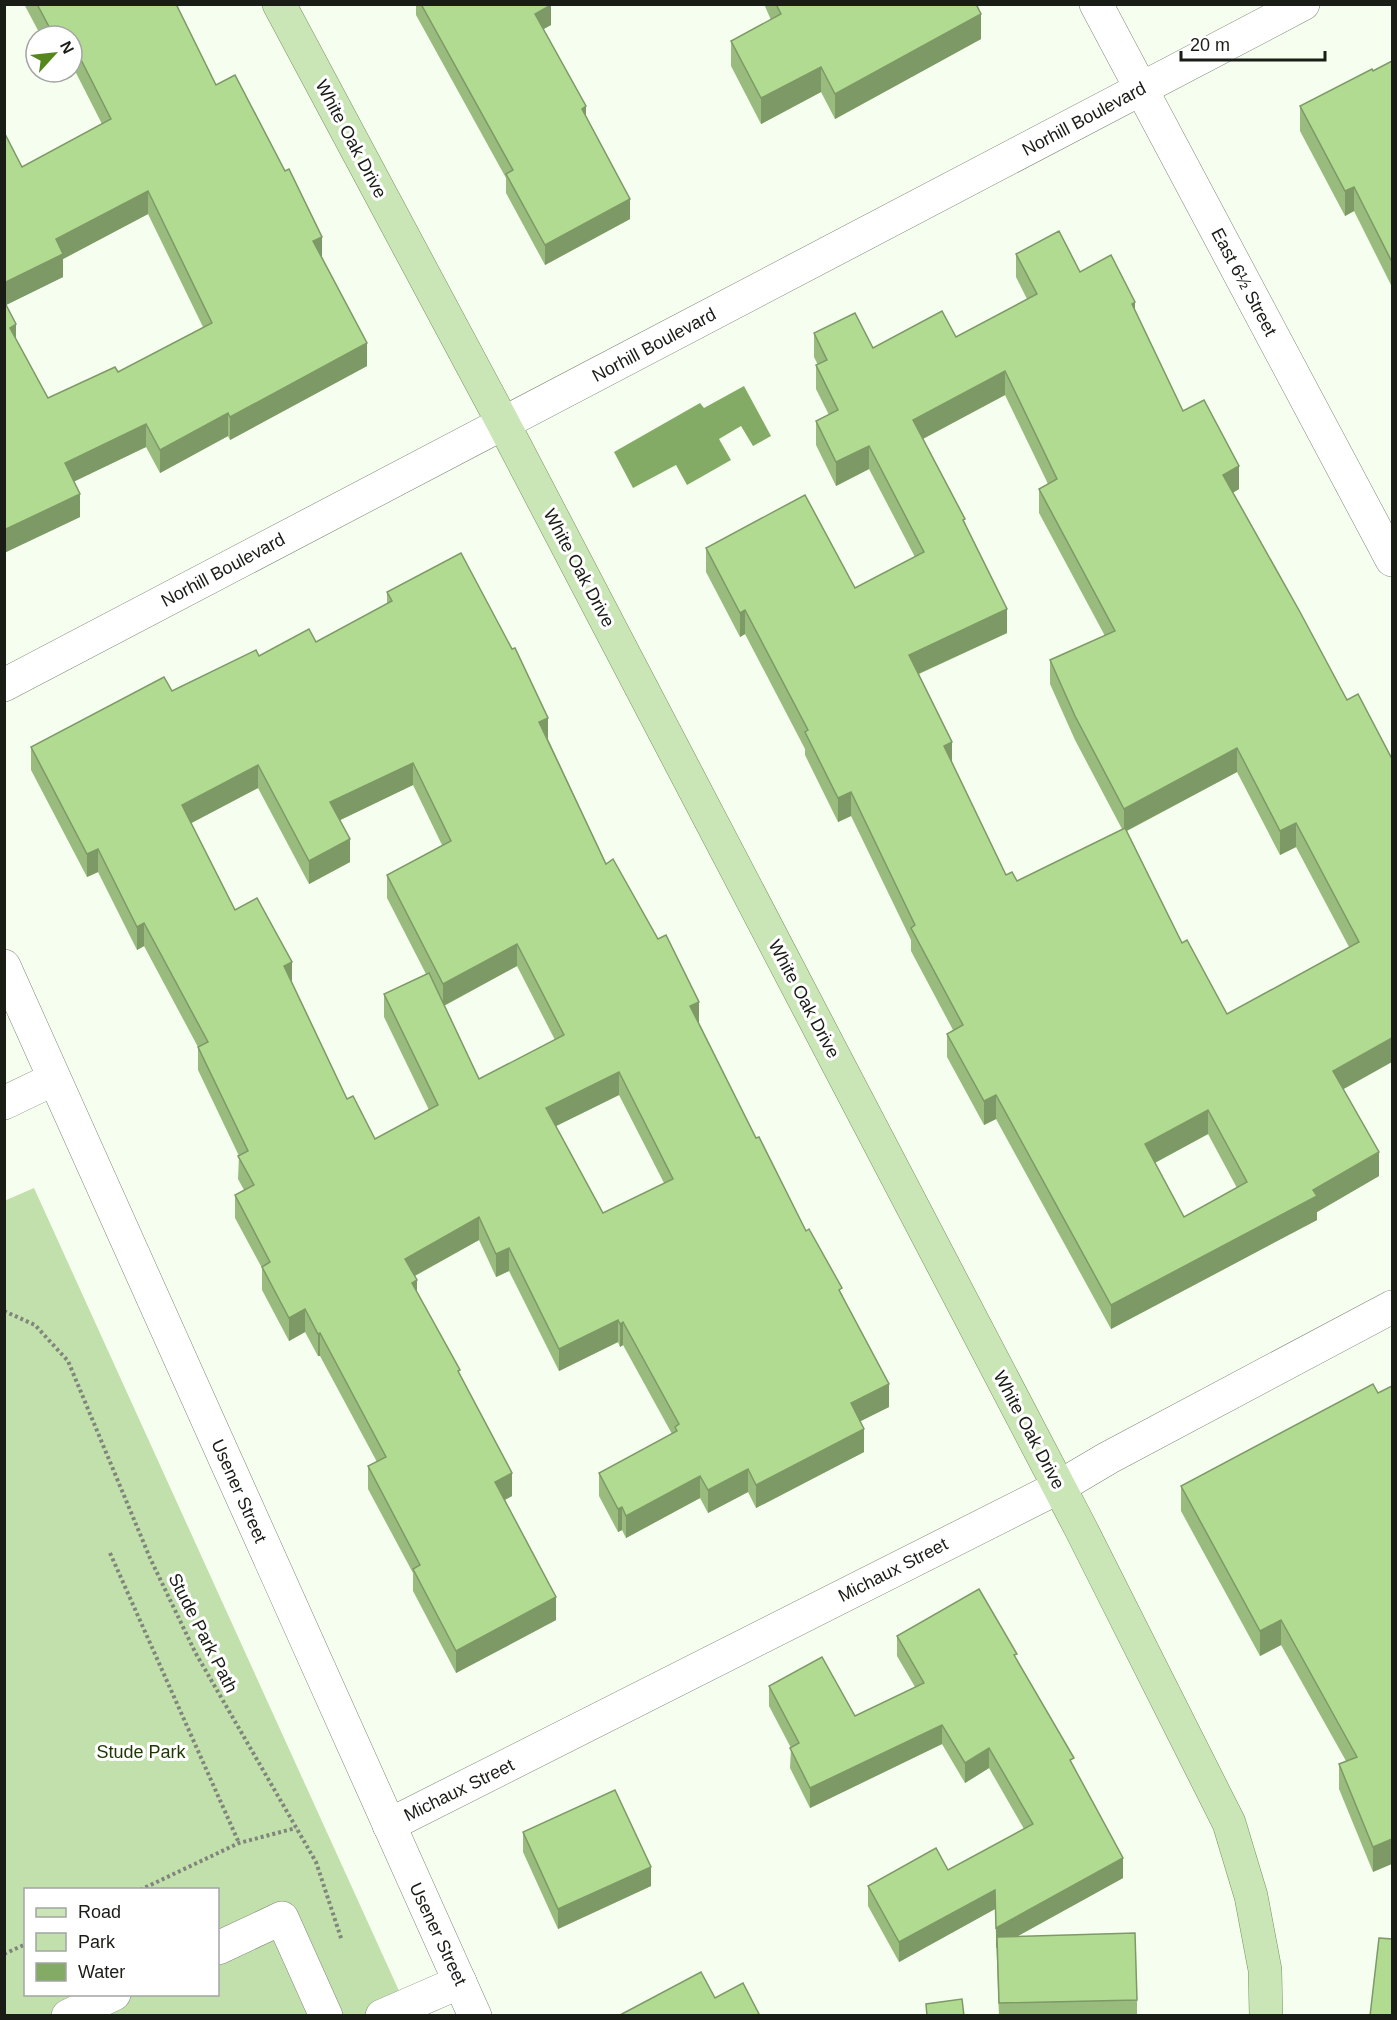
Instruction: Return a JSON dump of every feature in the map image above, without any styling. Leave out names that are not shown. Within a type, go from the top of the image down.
[{"type":"main road","name":"White Oak Drive","points":[[279,4],[503,423],[1059,1487],[1229,1823],[1251,1896],[1265,1970],[1266,2016]]},
{"type":"street","name":"East 6½ Street","points":[[1096,4],[1392,560]]},
{"type":"street","name":"Norhill Boulevard","points":[[4,685],[1303,4]]},
{"type":"street","name":"Usener Street","points":[[4,966],[475,2016]]},
{"type":"street","points":[[4,1103],[54,1079]]},
{"type":"street","name":"Michaux Street","points":[[389,1825],[1059,1487],[1108,1458],[1392,1307]]},
{"type":"street","points":[[219,1948],[282,1918],[326,2016]]},
{"type":"street","points":[[382,2016],[460,1982]]},
{"type":"street","points":[[68,2016],[112,1996]]},
{"type":"path","name":"Stude Park Path","points":[[4,1311],[35,1325],[68,1361],[150,1558],[195,1652],[316,1862],[345,1952]]},
{"type":"path","points":[[110,1553],[239,1842]]},
{"type":"path","points":[[144,1888],[239,1842],[296,1828]]},
{"type":"path","points":[[4,1953],[24,1945]]},
{"type":"green space","name":"Stude Park","points":[[34,1188],[410,2015],[5,2016],[4,1201]]},
{"type":"water","points":[[744,386],[771,436],[753,446],[741,426],[719,439],[731,460],[687,485],[676,465],[633,488],[614,452],[700,403],[704,408]]},
{"type":"building","points":[[37,4],[176,4],[216,85],[235,75],[285,171],[289,169],[322,237],[313,241],[367,343],[230,417],[228,413],[160,450],[146,424],[65,463],[80,494],[4,530],[4,301],[16,324],[10,328],[48,398],[115,367],[118,372],[212,323],[148,191],[56,239],[63,254],[4,283],[4,132],[22,167],[111,119],[84,66],[84,24],[48,24]]},
{"type":"building","points":[[421,4],[550,4],[535,14],[586,106],[582,109],[630,199],[545,245],[506,174],[513,170]]},
{"type":"building","points":[[776,4],[976,4],[981,14],[835,94],[821,67],[761,98],[731,41],[781,14]]},
{"type":"building","points":[[1392,61],[1392,262],[1354,187],[1345,191],[1300,106]]},
{"type":"building","points":[[1059,231],[1080,272],[1111,255],[1135,302],[1132,304],[1183,411],[1204,400],[1239,466],[1223,475],[1347,700],[1358,694],[1392,759],[1392,1038],[1333,1071],[1379,1152],[1313,1190],[1317,1196],[1111,1305],[996,1095],[984,1101],[947,1034],[963,1025],[911,928],[915,925],[851,792],[838,798],[805,732],[808,730],[745,610],[740,613],[706,548],[805,495],[855,588],[924,552],[869,446],[836,462],[816,421],[838,410],[816,365],[827,360],[814,333],[855,313],[873,348],[942,311],[956,337],[1037,294],[1016,254]],"holes":[[[1005,371],[1057,479],[1039,489],[1115,631],[1050,660],[1075,716],[1124,809],[1237,748],[1280,831],[1296,823],[1359,942],[1227,1014],[1187,940],[1182,943],[1125,828],[1017,881],[1012,872],[1006,875],[944,746],[952,742],[909,655],[1007,609],[963,520],[965,519],[913,420]],[[1208,1110],[1247,1182],[1184,1217],[1145,1144]]]},
{"type":"building","points":[[461,553],[512,649],[515,648],[548,718],[539,722],[606,864],[613,859],[658,939],[666,935],[699,1002],[690,1006],[756,1138],[759,1137],[806,1231],[809,1229],[842,1288],[839,1290],[889,1384],[851,1403],[864,1429],[756,1485],[748,1469],[708,1490],[700,1476],[626,1516],[622,1507],[618,1509],[599,1473],[677,1431],[675,1427],[679,1424],[623,1322],[620,1324],[618,1320],[559,1349],[509,1248],[496,1254],[479,1217],[405,1259],[417,1280],[412,1283],[460,1370],[458,1371],[512,1473],[495,1482],[556,1597],[456,1651],[413,1569],[420,1565],[368,1466],[386,1457],[305,1309],[289,1318],[262,1267],[270,1262],[235,1195],[254,1185],[238,1156],[248,1151],[198,1047],[208,1042],[144,923],[137,927],[98,849],[87,854],[31,747],[164,677],[172,691],[256,650],[259,656],[309,629],[316,642],[392,601],[387,592]],"holes":[[[413,763],[451,841],[387,875],[443,984],[517,944],[564,1035],[479,1079],[429,973],[384,994],[438,1105],[375,1139],[353,1096],[347,1099],[284,966],[292,962],[257,898],[235,910],[182,805],[258,765],[309,861],[350,839],[330,802]],[[619,1072],[673,1179],[603,1213],[546,1108]]]},
{"type":"building","points":[[1373,1384],[1378,1393],[1392,1386],[1392,1839],[1373,1847],[1339,1764],[1357,1757],[1281,1620],[1260,1631],[1181,1486]]},
{"type":"building","points":[[979,1589],[1017,1654],[1014,1655],[1074,1758],[1070,1760],[1123,1858],[996,1928],[995,1890],[899,1942],[868,1886],[936,1848],[948,1870],[1033,1824],[989,1748],[965,1763],[942,1725],[810,1788],[790,1748],[799,1743],[769,1686],[822,1657],[855,1716],[924,1683],[897,1636]]},
{"type":"building","points":[[615,1790],[651,1867],[558,1909],[523,1832]]},
{"type":"building","points":[[1135,1933],[1137,2000],[999,2003],[997,1937]]},
{"type":"building","points":[[1379,1938],[1392,1939],[1392,2016],[1370,2016]]},
{"type":"building","points":[[701,1972],[715,1998],[743,1983],[760,2016],[620,2016],[620,2015]]},
{"type":"building","points":[[962,1999],[964,2016],[927,2016],[926,2004]]}]
